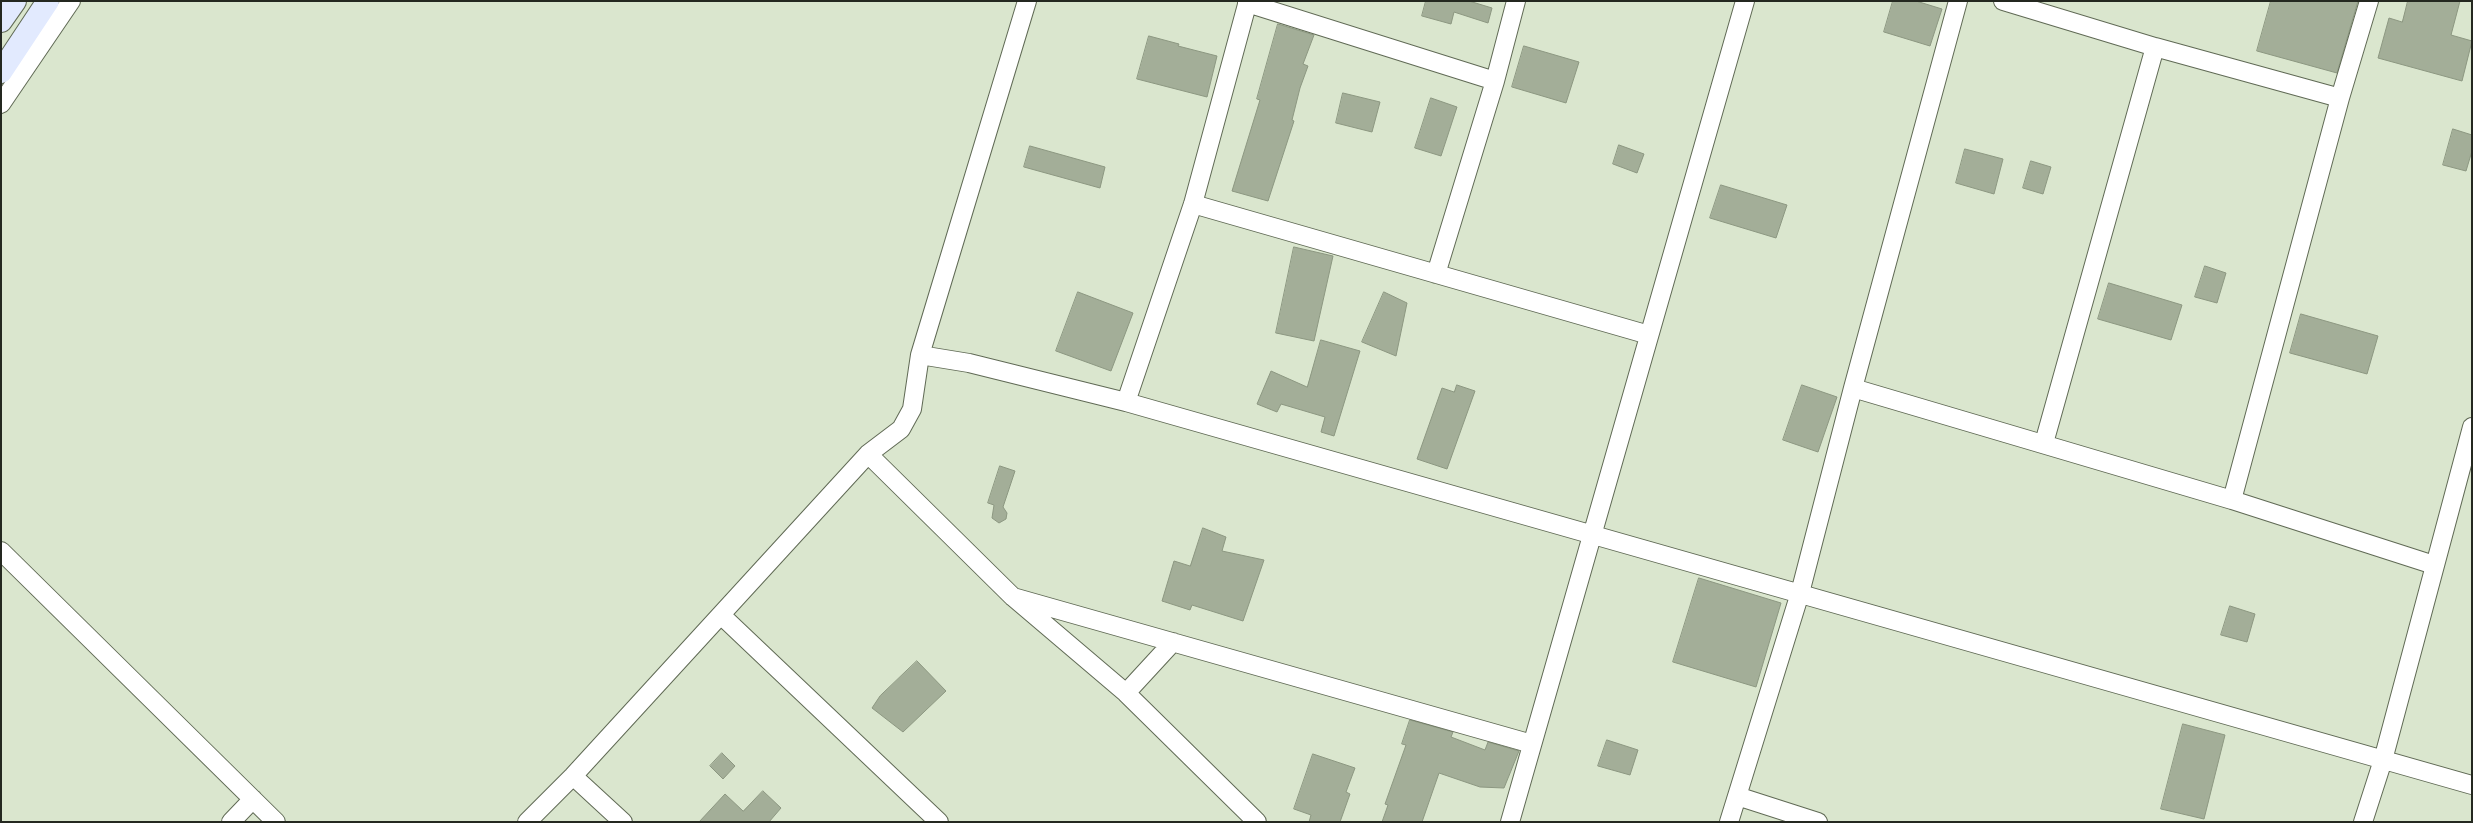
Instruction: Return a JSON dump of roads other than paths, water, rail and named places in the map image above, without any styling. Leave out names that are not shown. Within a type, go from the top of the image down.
[{"type":"main road","points":[[1,21],[15,1]]},
{"type":"main road","points":[[1,72],[48,1]]},
{"type":"street","points":[[1,104],[71,1]]},
{"type":"street","points":[[527,822],[573,776],[868,454],[901,430],[912,409],[920,355],[1027,1]]},
{"type":"street","points":[[1436,274],[1495,81],[1516,1]]},
{"type":"street","points":[[1510,822],[1745,1]]},
{"type":"street","points":[[1729,822],[1800,593],[1853,388],[1958,1]]},
{"type":"street","points":[[2003,1],[2155,47],[2340,98]]},
{"type":"street","points":[[2232,500],[2340,98],[2370,1]]},
{"type":"street","points":[[1126,402],[1193,204],[1247,2],[1495,81]]},
{"type":"street","points":[[2044,443],[2155,47]]},
{"type":"street","points":[[1193,204],[1649,335]]},
{"type":"street","points":[[920,355],[969,363],[1126,402],[2472,785]]},
{"type":"street","points":[[1853,388],[2044,443],[2232,500],[2434,565]]},
{"type":"street","points":[[2363,822],[2383,760],[2472,427]]},
{"type":"street","points":[[868,454],[1013,597],[1126,693],[1257,822]]},
{"type":"street","points":[[1,551],[276,822]]},
{"type":"street","points":[[1013,597],[1532,744]]},
{"type":"street","points":[[721,615],[939,822]]},
{"type":"street","points":[[1126,693],[1173,642]]},
{"type":"street","points":[[573,776],[623,822]]},
{"type":"street","points":[[1737,796],[1818,822]]},
{"type":"street","points":[[231,822],[253,799]]}]
